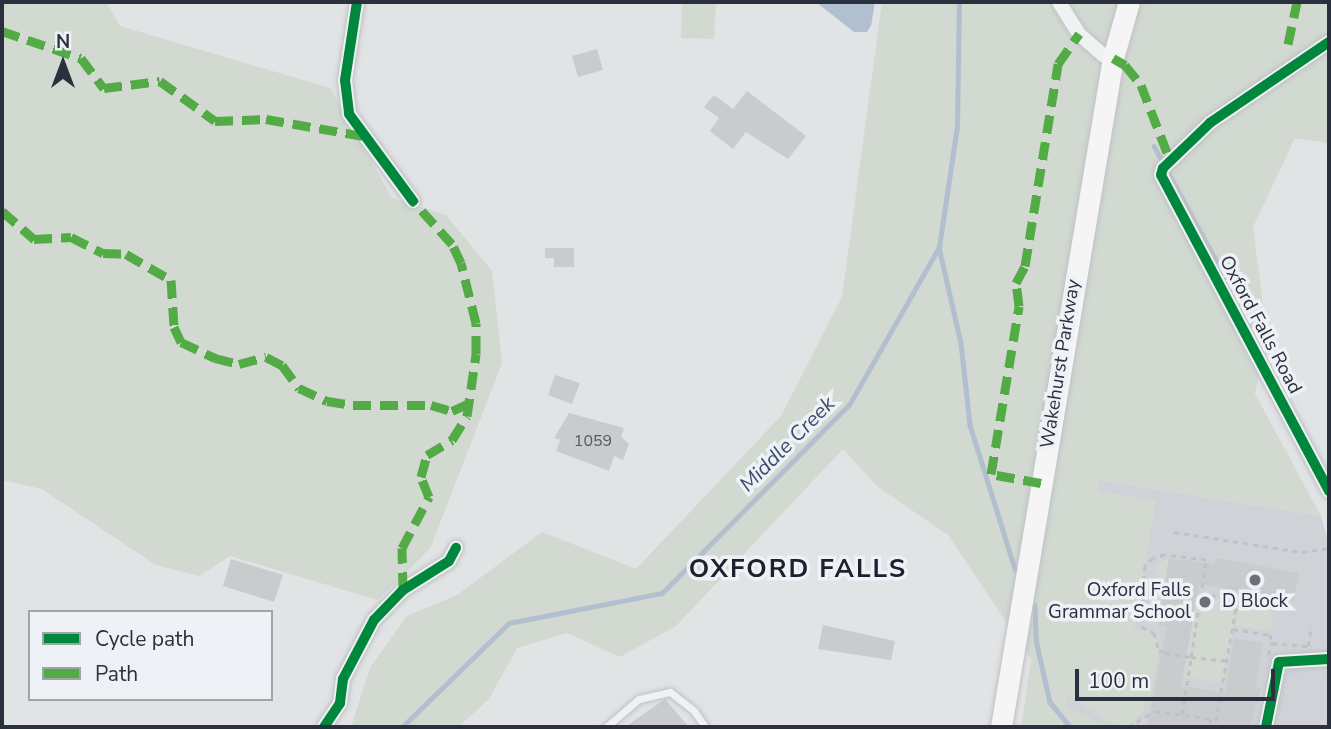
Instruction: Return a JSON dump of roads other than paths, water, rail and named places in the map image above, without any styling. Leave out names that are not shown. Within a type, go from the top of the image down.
[{"type":"main road","name":"Wakehurst Parkway","points":[[1001,727],[1113,58],[1129,2]]},
{"type":"street","points":[[357,2],[345,98],[363,136],[413,201]]},
{"type":"street","points":[[1059,2],[1079,34],[1103,55],[1113,58]]},
{"type":"street","name":"Oxford Falls Road","points":[[1329,42],[1210,123],[1163,168],[1161,175],[1329,491]]},
{"type":"street","points":[[324,727],[340,703],[344,679],[374,620],[403,590],[449,561],[456,548]]},
{"type":"street","points":[[1266,727],[1279,662],[1329,659]]},
{"type":"lane","points":[[606,727],[639,699],[670,692],[695,711],[705,727]]},
{"type":"water","points":[[816,2],[875,2],[871,26],[867,32],[854,32]]},
{"type":"waterway","name":"Middle Creek","points":[[402,727],[509,623],[662,593],[849,405],[939,247],[957,127],[959,2]]},
{"type":"waterway","points":[[1154,146],[1160,157]]},
{"type":"waterway","points":[[1169,174],[1227,281]]},
{"type":"waterway","points":[[939,247],[961,343],[970,425],[1015,569]]},
{"type":"waterway","points":[[1035,605],[1036,640],[1050,702],[1070,727]]},
{"type":"place","name":"D Block","points":[[1255,580]]},
{"type":"place","name":"Oxford Falls Grammar School","points":[[1205,602]]},
{"type":"district","name":"OXFORD FALLS","points":[[798,569]]}]
